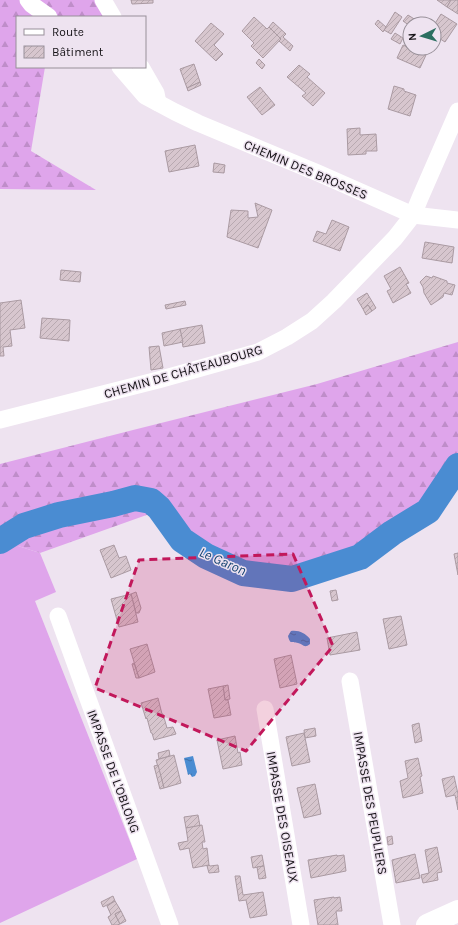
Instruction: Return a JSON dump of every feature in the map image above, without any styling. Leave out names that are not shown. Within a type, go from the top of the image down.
[{"type":"main road","points":[[427,925],[458,911]]},
{"type":"street","points":[[28,0],[48,16]]},
{"type":"street","points":[[103,0],[112,16]]},
{"type":"street","name":"CHEMIN DES BROSSES","points":[[121,68],[146,96],[198,123],[318,173],[413,215],[458,220]]},
{"type":"street","points":[[142,68],[156,93],[158,103]]},
{"type":"street","name":"CHEMIN DE CHÂTEAUBOURG","points":[[0,420],[158,380],[258,352],[287,337],[312,321],[334,301],[395,238],[413,215],[458,111]]},
{"type":"street","name":"IMPASSE DE L'OBLONG","points":[[58,616],[170,925]]},
{"type":"street","name":"IMPASSE DES PEUPLIERS","points":[[350,681],[392,925]]},
{"type":"street","name":"IMPASSE DES OISEAUX","points":[[265,709],[301,925]]},
{"type":"highlighted area","points":[[293,554],[333,646],[246,751],[95,688],[139,560]]},
{"type":"green space","points":[[0,0],[96,0],[104,16],[16,16],[16,68],[45,68],[31,151],[96,190],[0,189]]},
{"type":"green space","points":[[458,342],[458,478],[434,514],[396,546],[347,568],[289,585],[233,575],[184,551],[155,512],[40,553],[15,545],[0,536],[0,464],[317,384]]},
{"type":"green space","points":[[0,536],[15,545],[40,553],[56,592],[35,601],[137,859],[0,923]]},
{"type":"water","points":[[291,631],[297,631],[304,634],[310,639],[310,644],[305,646],[290,642],[288,636]]},
{"type":"water","points":[[193,756],[197,772],[195,776],[192,777],[190,774],[188,775],[184,758]]},
{"type":"building","points":[[131,0],[153,0],[153,3],[132,4]]},
{"type":"building","points":[[437,0],[451,0],[447,7]]},
{"type":"building","points":[[451,0],[458,0],[458,14],[447,7]]},
{"type":"building","points":[[395,12],[402,17],[391,34],[384,30]]},
{"type":"building","points":[[441,14],[457,24],[445,42],[442,40],[442,16],[440,16]]},
{"type":"building","points":[[254,17],[267,29],[269,27],[281,39],[263,58],[251,46],[254,43],[242,31]]},
{"type":"building","points":[[378,20],[386,27],[383,32],[375,24]]},
{"type":"building","points":[[273,22],[286,34],[283,37],[293,46],[290,51],[279,41],[281,39],[269,27]]},
{"type":"building","points":[[211,23],[224,34],[214,45],[223,54],[216,61],[195,41]]},
{"type":"building","points":[[395,33],[402,37],[400,44],[391,39]]},
{"type":"building","points":[[402,47],[402,56],[426,56],[420,68],[397,58]]},
{"type":"building","points":[[259,59],[265,65],[262,69],[256,63]]},
{"type":"building","points":[[194,64],[200,82],[187,88],[180,69]]},
{"type":"building","points":[[299,65],[310,74],[307,77],[325,93],[313,106],[302,96],[306,93],[287,77]]},
{"type":"building","points":[[200,82],[201,85],[188,91],[187,88]]},
{"type":"building","points":[[394,86],[416,95],[410,116],[388,109]]},
{"type":"building","points":[[260,87],[275,105],[262,115],[247,97]]},
{"type":"building","points":[[360,128],[360,135],[376,134],[377,151],[366,151],[366,154],[348,155],[347,129]]},
{"type":"building","points":[[195,145],[199,166],[169,172],[165,151]]},
{"type":"building","points":[[214,163],[225,165],[224,173],[213,172]]},
{"type":"building","points":[[255,203],[272,210],[258,248],[227,237],[231,210],[248,211],[248,218],[258,217]]},
{"type":"building","points":[[332,220],[349,227],[340,251],[313,241],[317,231],[326,234]]},
{"type":"building","points":[[425,242],[454,247],[452,263],[422,258]]},
{"type":"building","points":[[400,267],[409,283],[406,284],[411,293],[393,303],[387,291],[391,289],[384,276]]},
{"type":"building","points":[[61,270],[81,272],[80,282],[60,280]]},
{"type":"building","points":[[426,276],[432,278],[433,276],[455,285],[452,295],[444,293],[443,297],[431,305],[420,282]]},
{"type":"building","points":[[367,293],[376,308],[372,311],[368,305],[363,309],[357,299]]},
{"type":"building","points":[[21,300],[25,328],[10,330],[12,346],[3,347],[4,356],[0,356],[0,303]]},
{"type":"building","points":[[185,301],[186,305],[166,309],[165,305]]},
{"type":"building","points":[[368,305],[372,311],[366,315],[363,309]]},
{"type":"building","points":[[42,318],[70,320],[69,341],[40,338]]},
{"type":"building","points":[[202,325],[205,343],[183,347],[180,329]]},
{"type":"building","points":[[180,329],[183,342],[164,346],[162,333]]},
{"type":"building","points":[[159,346],[163,368],[151,370],[149,347]]},
{"type":"building","points":[[114,545],[119,558],[126,556],[131,570],[111,578],[100,550]]},
{"type":"building","points":[[458,553],[458,575],[454,554]]},
{"type":"building","points":[[336,590],[338,600],[332,601],[330,591]]},
{"type":"building","points":[[136,592],[141,608],[139,613],[136,613],[131,594]]},
{"type":"building","points":[[131,594],[138,622],[119,627],[111,599]]},
{"type":"building","points":[[401,616],[407,645],[389,649],[383,619]]},
{"type":"building","points":[[357,632],[360,650],[330,655],[327,638]]},
{"type":"building","points":[[147,644],[155,672],[139,678],[130,649]]},
{"type":"building","points":[[291,655],[297,684],[280,688],[274,659]]},
{"type":"building","points":[[134,663],[139,678],[136,678],[132,664]]},
{"type":"building","points":[[228,685],[230,699],[225,700],[223,686]]},
{"type":"building","points":[[223,686],[225,700],[228,700],[231,715],[214,718],[208,689]]},
{"type":"building","points":[[158,698],[167,728],[173,727],[176,734],[154,740],[141,703]]},
{"type":"building","points":[[419,723],[422,741],[415,743],[412,725]]},
{"type":"building","points":[[315,728],[316,736],[305,738],[304,730]]},
{"type":"building","points":[[304,733],[310,762],[292,766],[286,737]]},
{"type":"building","points":[[235,736],[242,765],[223,769],[217,740]]},
{"type":"building","points":[[169,750],[170,756],[159,759],[158,753]]},
{"type":"building","points":[[174,755],[181,783],[164,788],[156,760]]},
{"type":"building","points":[[418,758],[422,776],[420,777],[423,793],[403,798],[400,781],[408,778],[405,761]]},
{"type":"building","points":[[158,765],[164,788],[160,789],[154,766]]},
{"type":"building","points":[[454,776],[458,794],[458,810],[455,795],[446,797],[442,779]]},
{"type":"building","points":[[315,784],[321,814],[304,818],[297,788]]},
{"type":"building","points":[[198,815],[200,826],[186,828],[184,817]]},
{"type":"building","points":[[202,825],[205,842],[202,842],[203,849],[207,848],[209,865],[193,868],[189,848],[180,850],[178,843],[188,841],[186,828]]},
{"type":"building","points":[[392,836],[393,844],[388,845],[387,837]]},
{"type":"building","points":[[437,847],[442,872],[437,873],[438,880],[423,883],[421,875],[429,873],[425,850]]},
{"type":"building","points":[[415,854],[420,878],[396,883],[392,860]]},
{"type":"building","points":[[262,855],[264,866],[253,868],[251,857]]},
{"type":"building","points":[[344,855],[346,871],[311,878],[308,860]]},
{"type":"building","points":[[218,865],[219,872],[209,873],[207,866]]},
{"type":"building","points":[[264,866],[266,878],[259,879],[257,867]]},
{"type":"building","points":[[235,876],[240,876],[243,895],[263,892],[267,915],[250,918],[246,900],[239,901]]},
{"type":"building","points":[[113,896],[115,901],[103,907],[101,902]]},
{"type":"building","points":[[340,897],[342,911],[336,911],[338,925],[318,925],[314,900]]},
{"type":"building","points":[[115,901],[121,911],[115,914],[120,924],[112,925],[108,917],[111,915],[107,906]]},
{"type":"building","points":[[121,911],[126,921],[120,924],[115,914]]},
{"type":"waterway","name":"Le Garon","points":[[0,541],[24,526],[59,515],[135,498],[151,501],[159,508],[182,540],[206,556],[243,573],[292,579],[360,557],[392,533],[428,511],[458,466]]}]
